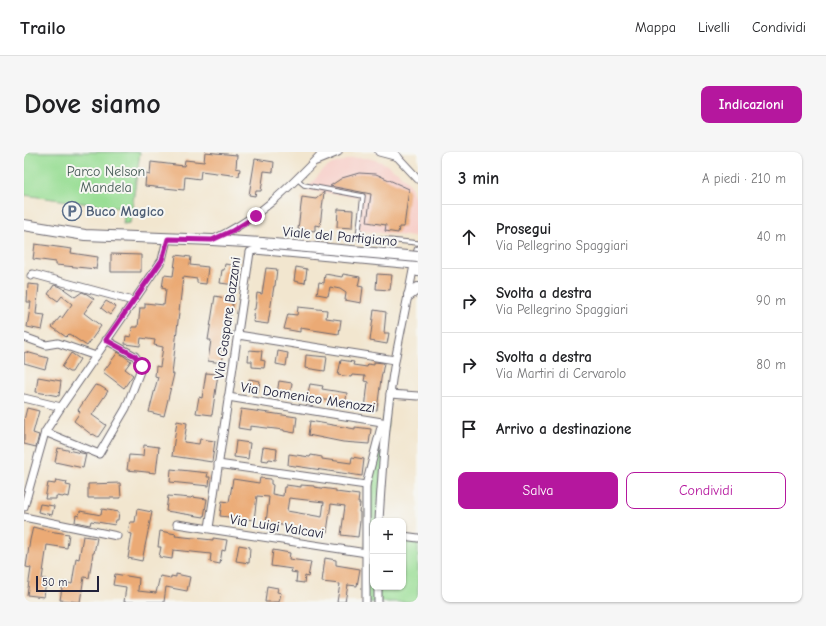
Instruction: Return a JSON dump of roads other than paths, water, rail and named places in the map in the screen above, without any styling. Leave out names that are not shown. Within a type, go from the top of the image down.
[{"type":"main road","name":"Viale del Partigiano","points":[[24,225],[85,235],[212,240],[262,244],[417,264]]},
{"type":"main road","points":[[409,295],[418,288]]},
{"type":"street","points":[[212,240],[232,231],[256,216],[280,196],[323,152]]},
{"type":"street","points":[[314,162],[338,152]]},
{"type":"street","points":[[379,152],[396,155],[418,179]]},
{"type":"street","points":[[24,507],[45,432],[60,407],[162,260],[168,239]]},
{"type":"street","name":"Via Gaspare Bazzani","points":[[209,528],[250,252],[255,250],[417,264]]},
{"type":"street","points":[[379,518],[381,471],[390,394],[395,360],[417,264],[418,250]]},
{"type":"street","points":[[31,276],[34,274],[133,302]]},
{"type":"street","points":[[238,335],[395,360]]},
{"type":"street","points":[[24,337],[46,346],[58,343],[96,356]]},
{"type":"street","points":[[45,432],[99,454],[126,408],[142,366],[135,356],[106,340]]},
{"type":"street","points":[[390,394],[418,396]]},
{"type":"street","points":[[366,602],[369,553],[366,485],[390,394]]},
{"type":"street","name":"Via Domenico Menozzi","points":[[228,397],[382,422]]},
{"type":"street","points":[[24,398],[60,407]]},
{"type":"street","points":[[218,464],[366,485]]},
{"type":"street","points":[[24,517],[117,536]]},
{"type":"street","name":"Via Luigi Valcavi","points":[[177,524],[369,553]]},
{"type":"street","points":[[406,536],[418,538]]},
{"type":"street","points":[[378,590],[378,602]]},
{"type":"lane","points":[[297,179],[304,185],[363,196],[358,237],[418,243]]},
{"type":"place","name":"Buco Magico","points":[[72,211]]},
{"type":"park label","name":"Parco Nelson Mandela","points":[[106,180]]}]
